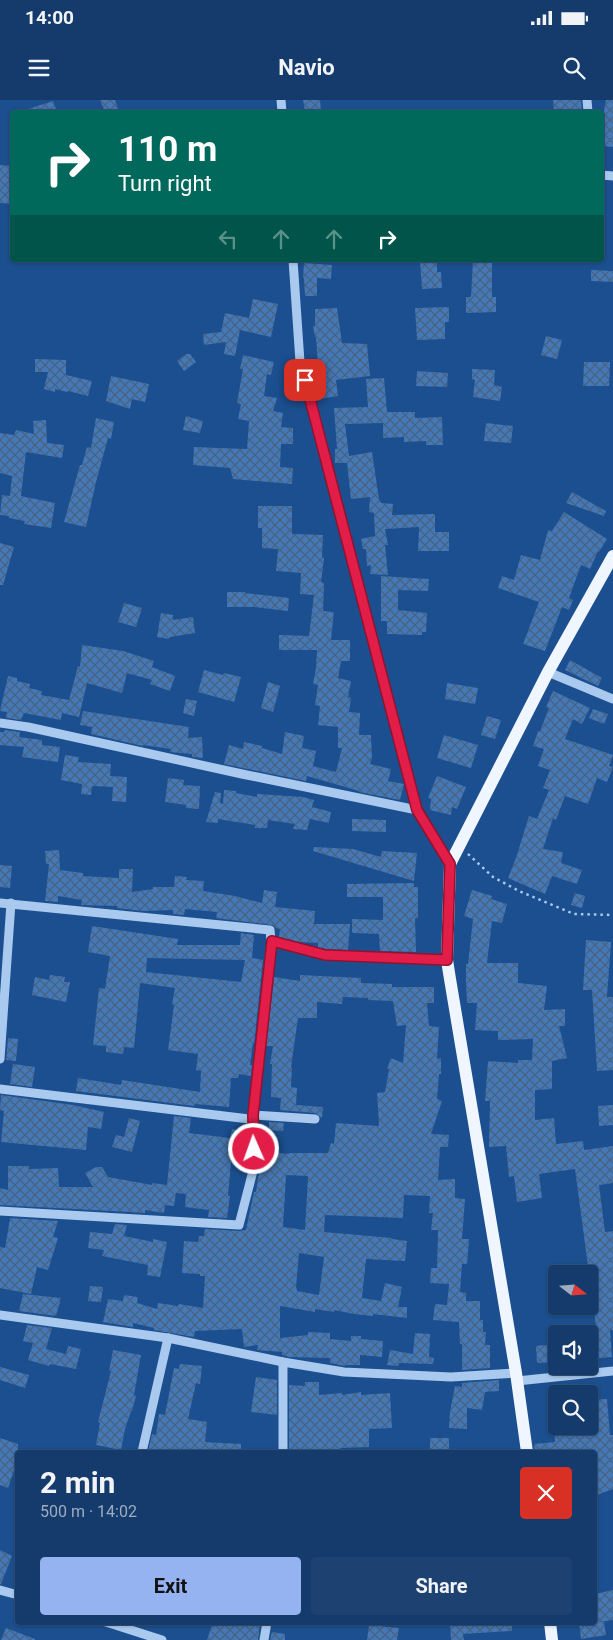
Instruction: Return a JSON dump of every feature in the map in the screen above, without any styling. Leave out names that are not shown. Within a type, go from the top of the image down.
[{"type":"main road","points":[[528,1450],[447,960],[450,864],[548,672],[613,556]]},
{"type":"main road","points":[[550,1625],[552,1640]]},
{"type":"street","points":[[293,262],[300,362],[417,810],[450,864]]},
{"type":"street","points":[[548,672],[613,699]]},
{"type":"street","points":[[0,723],[28,727],[417,810]]},
{"type":"street","points":[[0,903],[270,930],[272,941],[253,1115],[254,1167],[239,1225],[0,1211]]},
{"type":"street","points":[[0,1059],[2,1008],[11,903]]},
{"type":"street","points":[[272,941],[325,955],[447,960]]},
{"type":"street","points":[[0,1089],[249,1119],[253,1115],[315,1119]]},
{"type":"street","points":[[0,1315],[168,1338],[283,1362],[344,1372],[451,1377],[517,1377],[613,1372]]},
{"type":"street","points":[[142,1450],[168,1338]]},
{"type":"street","points":[[283,1362],[283,1450]]},
{"type":"street","points":[[0,1590],[15,1594]]},
{"type":"street","points":[[112,1625],[135,1636],[162,1640]]},
{"type":"street","points":[[264,1640],[266,1625]]},
{"type":"path","points":[[460,846],[493,878],[518,891],[574,914],[613,915]]},
{"type":"building","points":[[100,100],[115,100],[118,109],[104,110]]},
{"type":"building","points":[[303,100],[320,100],[321,110],[305,110]]},
{"type":"building","points":[[553,100],[581,100],[582,110],[554,110]]},
{"type":"building","points":[[606,100],[613,100],[613,147],[604,146],[604,111]]},
{"type":"building","points":[[53,101],[56,110],[25,110]]},
{"type":"building","points":[[0,165],[10,166],[10,204],[0,203]]},
{"type":"building","points":[[420,262],[437,262],[437,272],[441,272],[442,288],[422,289]]},
{"type":"building","points":[[473,262],[492,262],[492,297],[496,297],[496,312],[466,313],[466,297],[471,297]]},
{"type":"building","points":[[304,263],[332,265],[331,279],[317,278],[317,296],[305,296]]},
{"type":"building","points":[[591,270],[613,271],[613,282],[591,281]]},
{"type":"building","points":[[253,299],[278,304],[271,337],[240,330],[235,356],[224,354],[226,342],[204,345],[203,334],[221,332],[225,313],[249,318]]},
{"type":"building","points":[[449,307],[449,322],[445,322],[445,339],[417,340],[415,308]]},
{"type":"building","points":[[337,308],[342,343],[367,344],[370,376],[336,380],[338,396],[320,399],[315,368],[318,367],[316,337],[313,326],[315,326],[315,309]]},
{"type":"building","points":[[546,336],[562,340],[557,359],[541,355]]},
{"type":"building","points":[[186,354],[190,354],[196,362],[184,371],[177,361]]},
{"type":"building","points":[[243,355],[274,362],[271,375],[267,374],[264,396],[277,398],[273,411],[283,413],[281,427],[293,428],[293,444],[281,444],[280,467],[293,468],[292,484],[233,479],[230,468],[193,465],[194,447],[247,449],[249,421],[238,419],[241,404],[237,403],[243,369],[240,369]]},
{"type":"building","points":[[35,359],[66,360],[66,375],[92,381],[88,396],[68,391],[55,389],[55,392],[44,389],[48,372],[35,372]]},
{"type":"building","points":[[584,362],[610,362],[609,386],[583,386]]},
{"type":"building","points":[[472,369],[495,370],[494,385],[502,387],[500,401],[473,397],[475,380],[472,379]]},
{"type":"building","points":[[417,371],[448,373],[447,387],[416,386]]},
{"type":"building","points":[[111,376],[149,384],[145,402],[132,399],[130,409],[106,401]]},
{"type":"building","points":[[384,378],[387,412],[415,412],[415,418],[442,417],[443,445],[426,445],[426,441],[404,442],[404,437],[383,438],[383,423],[345,424],[349,456],[372,452],[379,499],[381,503],[393,504],[392,515],[435,514],[435,532],[449,532],[449,551],[418,551],[419,527],[385,529],[388,545],[385,545],[388,575],[370,574],[371,565],[367,566],[366,549],[363,549],[361,539],[375,536],[374,513],[369,512],[370,497],[351,499],[347,463],[335,463],[335,449],[337,449],[334,408],[368,407],[366,379]]},
{"type":"building","points":[[186,416],[203,421],[200,433],[183,430]]},
{"type":"building","points":[[96,418],[114,422],[111,439],[108,438],[96,482],[86,527],[64,522],[80,465],[82,465],[87,447],[91,448]]},
{"type":"building","points":[[46,420],[47,443],[64,445],[62,458],[26,452],[21,496],[55,503],[51,528],[24,524],[25,521],[0,515],[2,495],[10,496],[12,476],[0,473],[0,433],[14,435],[16,430],[34,434],[33,421]]},
{"type":"building","points":[[486,423],[513,426],[511,443],[484,441]]},
{"type":"building","points":[[572,492],[606,511],[604,516],[566,503]]},
{"type":"building","points":[[258,506],[292,506],[292,534],[323,535],[322,557],[324,558],[321,582],[324,583],[323,611],[334,612],[331,640],[350,640],[350,661],[341,661],[338,678],[351,681],[348,697],[351,698],[349,712],[360,713],[359,735],[371,735],[372,758],[370,764],[391,769],[388,781],[404,784],[400,800],[359,792],[307,776],[306,781],[224,764],[229,745],[243,749],[244,742],[262,746],[262,748],[282,754],[285,732],[304,736],[302,748],[316,751],[313,766],[336,772],[342,748],[338,748],[338,727],[318,725],[320,706],[315,705],[318,685],[313,684],[317,650],[279,650],[279,635],[309,636],[314,595],[300,594],[301,573],[276,571],[278,549],[262,548],[262,528],[258,528]]},
{"type":"building","points":[[564,512],[607,539],[598,551],[590,569],[581,565],[569,598],[573,600],[569,610],[562,607],[545,651],[523,644],[539,602],[498,588],[502,576],[514,580],[521,555],[540,560],[548,530],[552,531]]},
{"type":"building","points":[[0,543],[14,547],[3,585],[0,585]]},
{"type":"building","points":[[381,576],[429,579],[428,591],[398,590],[398,610],[427,613],[426,632],[422,632],[422,635],[387,634],[387,621],[381,621]]},
{"type":"building","points":[[227,592],[245,592],[289,598],[288,611],[254,607],[227,607]]},
{"type":"building","points":[[124,603],[142,608],[136,627],[118,622]]},
{"type":"building","points":[[161,613],[173,615],[173,620],[193,617],[195,633],[170,637],[169,639],[157,637]]},
{"type":"building","points":[[82,645],[123,651],[154,661],[152,667],[175,676],[170,691],[150,684],[152,680],[127,673],[122,693],[87,683],[79,717],[62,713],[61,720],[24,713],[21,720],[6,718],[7,712],[0,711],[8,676],[17,678],[17,681],[30,684],[29,688],[42,691],[41,695],[69,700],[78,666],[80,667]]},
{"type":"building","points":[[570,660],[602,678],[598,686],[565,670]]},
{"type":"building","points":[[204,670],[241,677],[234,702],[198,692]]},
{"type":"building","points":[[268,682],[280,686],[273,712],[261,708]]},
{"type":"building","points":[[447,683],[478,688],[475,704],[445,699]]},
{"type":"building","points":[[553,691],[590,708],[582,724],[573,719],[565,739],[613,755],[609,766],[613,767],[607,782],[597,778],[588,804],[565,796],[556,820],[553,818],[543,849],[563,852],[561,863],[582,870],[577,884],[552,876],[545,894],[508,878],[529,816],[537,819],[549,790],[543,788],[550,770],[538,766],[544,749],[533,746],[549,708],[546,707]]},
{"type":"building","points":[[186,699],[197,701],[194,716],[183,713]]},
{"type":"building","points":[[593,709],[608,714],[604,724],[589,718]]},
{"type":"building","points":[[83,711],[189,727],[188,738],[202,737],[203,758],[192,757],[192,754],[170,752],[171,749],[143,746],[91,734],[92,727],[80,725]]},
{"type":"building","points":[[487,716],[501,720],[495,739],[481,735]]},
{"type":"building","points":[[5,730],[20,732],[19,737],[42,740],[42,745],[60,747],[58,762],[22,757],[24,747],[0,745],[0,732]]},
{"type":"building","points":[[444,735],[478,745],[471,768],[437,758]]},
{"type":"building","points":[[65,755],[79,757],[78,762],[111,764],[110,776],[127,777],[126,802],[112,801],[113,787],[92,786],[91,795],[81,794],[82,784],[61,780]]},
{"type":"building","points":[[437,776],[466,787],[457,809],[452,807],[451,815],[430,810],[431,799],[428,798]]},
{"type":"building","points":[[168,778],[184,780],[183,785],[200,786],[199,809],[186,808],[186,805],[165,802]]},
{"type":"building","points":[[224,790],[236,791],[236,793],[257,797],[257,794],[303,797],[314,800],[312,807],[331,812],[329,823],[310,819],[307,830],[293,829],[295,824],[268,820],[267,828],[255,828],[255,825],[218,819],[218,823],[206,822],[215,792],[221,793],[220,803],[223,804]]},
{"type":"building","points":[[352,819],[386,820],[386,832],[352,831]]},
{"type":"building","points":[[314,847],[353,849],[381,857],[382,851],[417,853],[414,881],[313,851]]},
{"type":"building","points":[[59,850],[60,870],[83,873],[83,876],[119,878],[119,869],[133,869],[132,892],[153,889],[153,887],[174,887],[175,876],[187,877],[186,880],[204,881],[203,891],[262,903],[264,890],[277,892],[275,907],[315,911],[314,924],[350,924],[348,950],[326,949],[318,947],[318,943],[299,942],[279,937],[280,929],[273,925],[216,918],[217,912],[185,909],[184,915],[173,914],[173,910],[143,911],[117,908],[117,906],[81,905],[82,900],[58,896],[58,902],[45,901],[49,864],[46,864],[45,851]]},
{"type":"building","points":[[0,865],[12,866],[10,888],[0,887]]},
{"type":"building","points":[[414,883],[414,887],[418,887],[418,918],[415,918],[416,952],[380,951],[379,934],[352,933],[352,919],[383,920],[383,897],[347,897],[347,884]]},
{"type":"building","points":[[472,890],[492,896],[491,899],[507,904],[502,923],[492,921],[487,963],[518,963],[518,983],[547,986],[544,1010],[565,1009],[565,1026],[559,1026],[567,1058],[552,1061],[552,1089],[535,1090],[535,1120],[554,1118],[556,1144],[583,1141],[584,1150],[613,1146],[613,1183],[599,1185],[605,1232],[613,1231],[613,1330],[610,1330],[612,1357],[598,1358],[598,1325],[596,1325],[595,1315],[598,1315],[598,1265],[588,1265],[575,1169],[539,1174],[542,1198],[517,1202],[514,1176],[509,1177],[506,1146],[489,1147],[490,1101],[485,1101],[488,1061],[518,1063],[518,1060],[532,1060],[533,1039],[498,1040],[498,1031],[475,1030],[477,1003],[467,1003],[466,981],[466,964],[468,964],[473,919],[464,916]]},
{"type":"building","points":[[575,893],[585,896],[582,908],[571,905]]},
{"type":"building","points":[[92,926],[178,939],[177,945],[240,945],[241,933],[254,935],[252,958],[263,960],[250,1065],[252,1065],[251,1076],[239,1074],[238,1078],[231,1078],[229,1107],[195,1104],[194,1106],[76,1091],[78,1078],[121,1085],[122,1080],[200,1092],[201,1071],[196,1070],[198,1054],[168,1050],[175,988],[140,983],[134,1048],[124,1047],[123,1054],[106,1052],[106,1046],[93,1045],[99,988],[105,989],[110,956],[88,952]],"holes":[[[147,958],[245,960],[241,982],[146,972]]]},
{"type":"building","points":[[586,940],[611,942],[607,997],[613,997],[613,1070],[597,1071],[592,990],[583,990]]},
{"type":"building","points":[[50,975],[65,977],[64,982],[70,982],[66,1002],[32,995],[35,977],[49,980]]},
{"type":"building","points":[[300,975],[361,978],[361,983],[392,984],[392,987],[434,987],[434,1003],[427,1003],[429,1026],[439,1027],[437,1059],[441,1058],[441,1074],[439,1074],[437,1099],[442,1101],[431,1134],[449,1135],[448,1147],[440,1147],[438,1180],[455,1179],[455,1198],[465,1199],[462,1239],[469,1239],[467,1264],[462,1264],[460,1292],[466,1293],[466,1301],[480,1301],[480,1320],[483,1320],[483,1332],[486,1332],[485,1345],[490,1345],[490,1368],[462,1370],[462,1344],[460,1344],[459,1322],[433,1320],[435,1304],[447,1305],[449,1284],[430,1283],[431,1268],[437,1268],[438,1230],[431,1230],[433,1213],[429,1213],[430,1196],[404,1195],[403,1218],[325,1215],[324,1232],[407,1241],[405,1261],[366,1259],[362,1298],[381,1301],[385,1283],[402,1287],[398,1307],[407,1307],[407,1318],[354,1314],[334,1310],[334,1312],[315,1309],[315,1312],[280,1306],[280,1338],[308,1335],[308,1332],[330,1333],[330,1339],[351,1341],[351,1336],[361,1336],[361,1339],[383,1341],[382,1357],[360,1355],[360,1365],[345,1366],[330,1363],[330,1358],[289,1357],[282,1355],[282,1352],[257,1350],[258,1345],[244,1347],[242,1329],[195,1331],[194,1337],[154,1330],[154,1328],[133,1323],[133,1327],[103,1322],[108,1299],[123,1301],[124,1295],[138,1297],[137,1303],[157,1309],[158,1303],[203,1308],[205,1276],[182,1273],[184,1241],[198,1242],[199,1236],[204,1236],[205,1229],[246,1230],[254,1192],[256,1192],[260,1165],[267,1165],[269,1152],[289,1154],[328,1153],[331,1143],[334,1144],[336,1123],[379,1126],[377,1093],[385,1092],[389,1069],[387,1069],[391,1058],[403,1063],[406,1025],[397,1026],[393,1001],[343,997],[342,1004],[317,1002],[317,1018],[298,1018],[291,1067],[291,1087],[297,1088],[296,1105],[323,1107],[322,1118],[315,1113],[280,1110],[281,1098],[271,1097],[272,1064],[270,1064],[273,1046],[266,1046],[274,977],[300,981]],"holes":[[[286,1175],[308,1176],[305,1230],[283,1227]],[[299,1253],[324,1257],[319,1295],[297,1291]]]},
{"type":"building","points":[[8,1038],[18,1039],[16,1061],[6,1060]]},
{"type":"building","points":[[13,1064],[35,1067],[32,1087],[10,1084]]},
{"type":"building","points":[[1,1095],[73,1105],[104,1112],[101,1129],[88,1127],[86,1150],[1,1142],[4,1111],[0,1110]]},
{"type":"building","points":[[613,1105],[613,1125],[599,1126],[598,1106]]},
{"type":"building","points":[[174,1116],[191,1118],[189,1133],[230,1138],[232,1129],[247,1132],[243,1163],[231,1161],[227,1218],[208,1217],[209,1210],[185,1207],[186,1194],[176,1193],[174,1206],[165,1205],[164,1213],[145,1210],[145,1213],[0,1205],[0,1188],[8,1190],[8,1166],[29,1166],[29,1169],[58,1168],[59,1187],[93,1187],[85,1173],[96,1167],[102,1167],[108,1177],[152,1185],[152,1183],[167,1185]]},
{"type":"building","points":[[129,1118],[140,1121],[132,1152],[112,1147],[116,1135],[124,1137]]},
{"type":"building","points":[[269,1122],[284,1123],[283,1131],[269,1130]]},
{"type":"building","points":[[10,1218],[58,1221],[53,1237],[58,1238],[48,1270],[37,1267],[31,1294],[0,1288],[0,1247],[5,1248]]},
{"type":"building","points":[[115,1224],[127,1225],[124,1236],[153,1242],[153,1239],[167,1242],[160,1277],[147,1275],[148,1265],[102,1256],[104,1250],[88,1248],[90,1232],[112,1234]]},
{"type":"building","points":[[90,1286],[103,1287],[101,1302],[88,1301]]},
{"type":"building","points":[[23,1294],[61,1298],[56,1316],[19,1311]]},
{"type":"building","points":[[27,1325],[52,1328],[46,1349],[66,1354],[68,1346],[81,1349],[76,1369],[50,1364],[49,1366],[28,1360],[33,1343],[23,1341]]},
{"type":"building","points":[[415,1333],[430,1334],[429,1357],[434,1358],[433,1364],[399,1363],[398,1366],[387,1365],[390,1350],[413,1354]]},
{"type":"building","points":[[548,1345],[548,1362],[537,1363],[536,1346]]},
{"type":"building","points":[[113,1350],[141,1355],[134,1395],[136,1396],[125,1429],[121,1450],[96,1445],[100,1423],[98,1422],[111,1371],[109,1371]]},
{"type":"building","points":[[180,1364],[202,1366],[200,1384],[196,1383],[188,1419],[207,1422],[205,1442],[241,1444],[241,1450],[148,1450],[152,1434],[156,1435],[159,1414],[165,1415],[174,1368],[179,1369]]},
{"type":"building","points":[[0,1367],[29,1375],[25,1388],[0,1380]]},
{"type":"building","points":[[256,1377],[277,1380],[277,1415],[251,1412]]},
{"type":"building","points":[[499,1380],[499,1391],[485,1392],[482,1410],[467,1408],[467,1429],[449,1428],[455,1386],[462,1387],[462,1383]]},
{"type":"building","points":[[305,1382],[319,1382],[319,1395],[342,1393],[342,1395],[361,1392],[361,1395],[390,1393],[392,1428],[369,1429],[369,1447],[340,1448],[340,1450],[289,1450],[289,1385],[305,1386]]},
{"type":"building","points":[[607,1399],[610,1435],[613,1435],[613,1489],[597,1495],[597,1450],[535,1450],[534,1444],[555,1442],[555,1435],[598,1435],[598,1400]]},
{"type":"building","points":[[0,1438],[18,1444],[18,1450],[15,1450],[15,1468],[8,1488],[0,1485]]},
{"type":"building","points":[[430,1438],[449,1438],[449,1450],[430,1450]]},
{"type":"building","points":[[0,1550],[12,1556],[1,1584],[0,1584]]},
{"type":"building","points":[[613,1590],[613,1620],[600,1622],[604,1622],[606,1635],[581,1639],[579,1625],[597,1625],[597,1594]]},
{"type":"building","points":[[212,1625],[260,1625],[258,1640],[207,1640]]},
{"type":"building","points":[[369,1625],[399,1628],[397,1640],[367,1640]]},
{"type":"building","points":[[450,1625],[512,1625],[512,1631],[463,1634],[464,1640],[451,1640]]},
{"type":"building","points":[[6,1628],[35,1639],[35,1640],[1,1640]]},
{"type":"building","points":[[272,1632],[285,1634],[285,1640],[270,1640]]},
{"type":"route","points":[[254,1149],[253,1115],[272,941],[325,955],[447,960],[450,864],[417,810],[305,380]]}]
